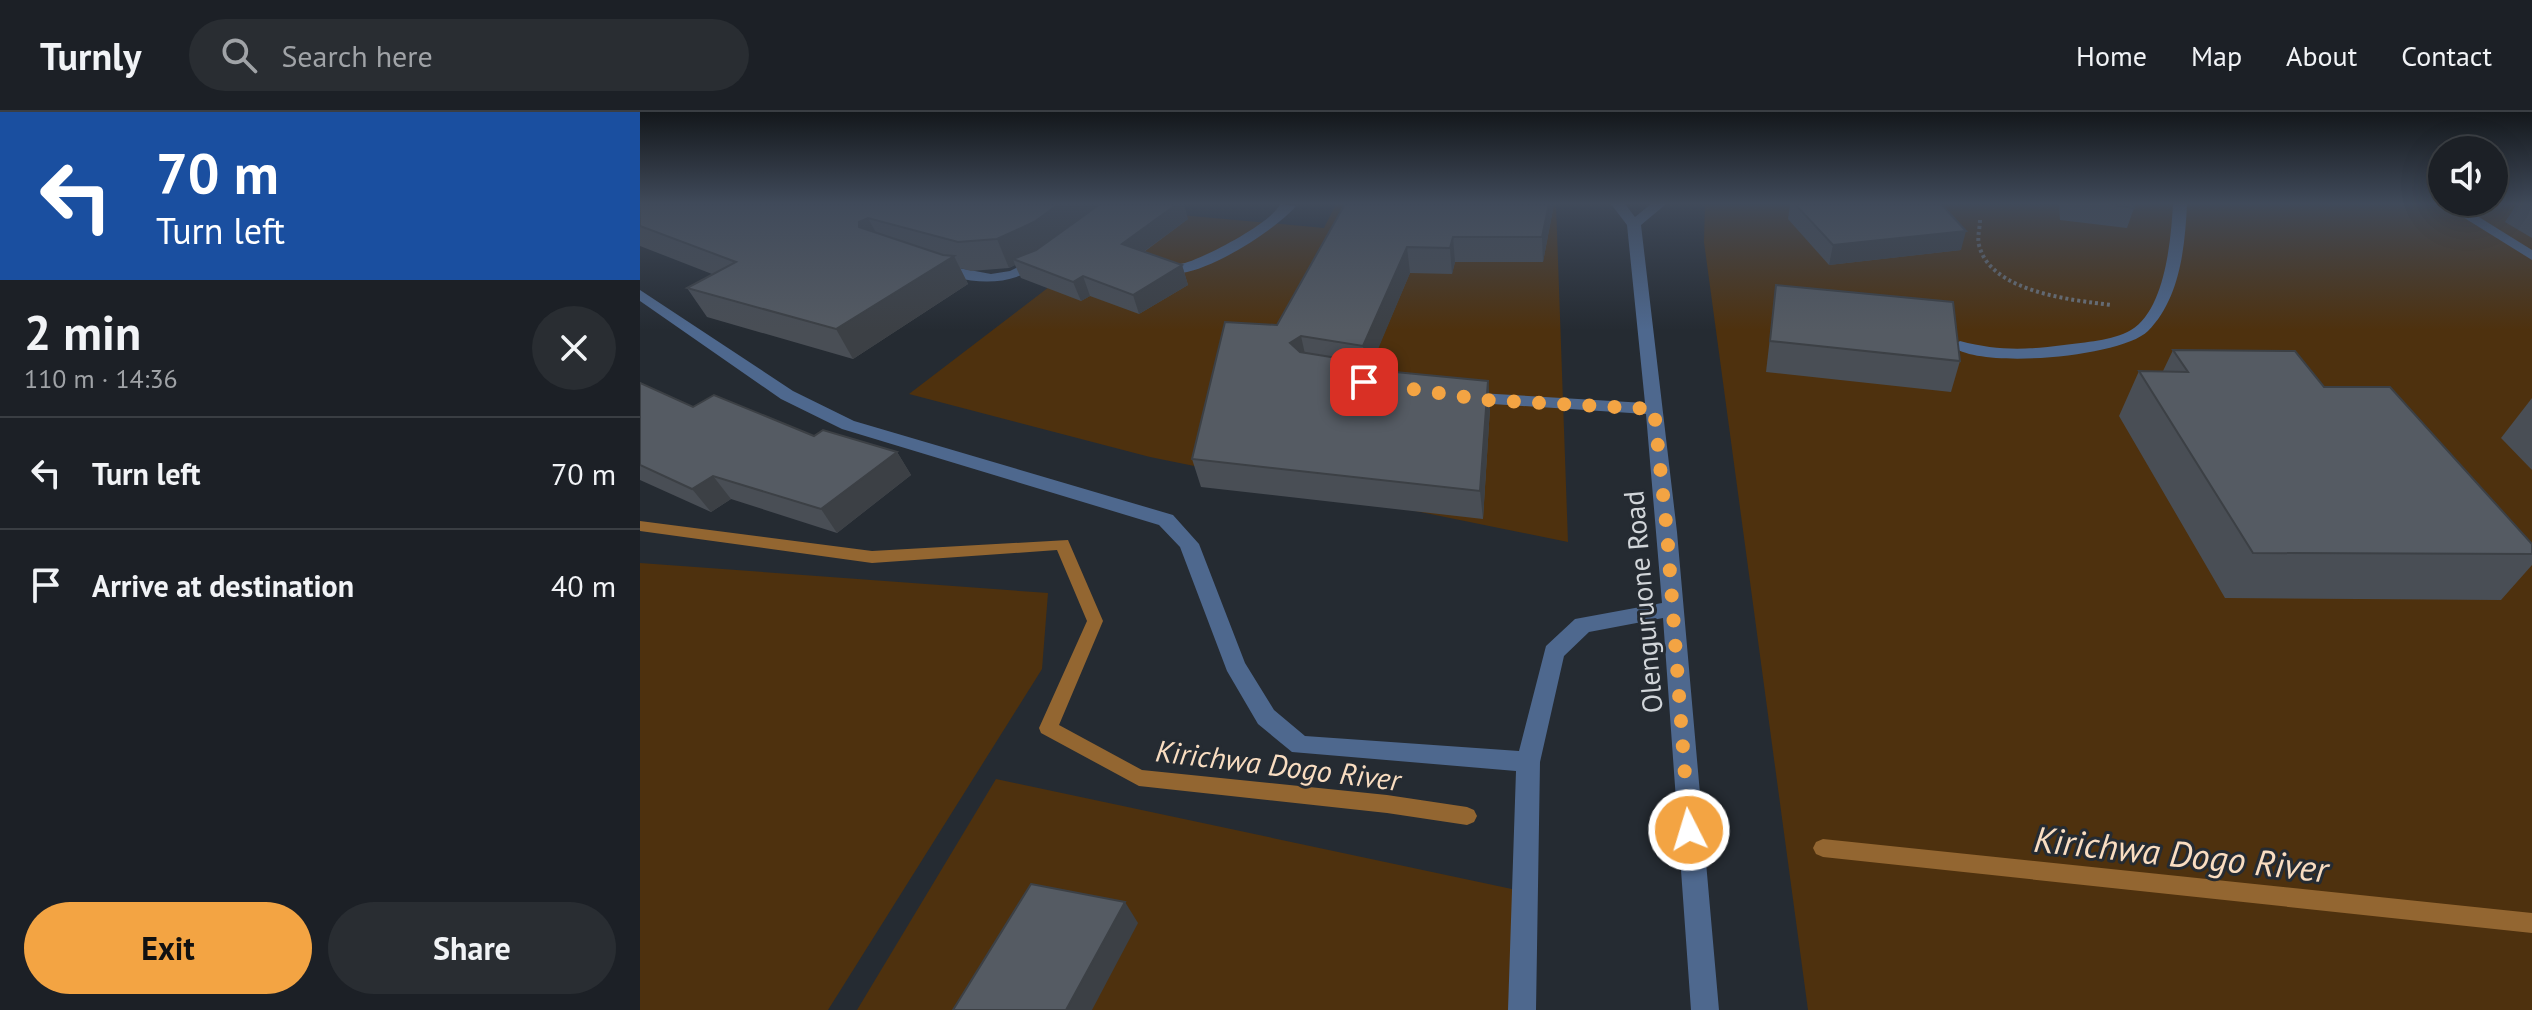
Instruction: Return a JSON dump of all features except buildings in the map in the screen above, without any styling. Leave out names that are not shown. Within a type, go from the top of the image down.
[{"type":"street","points":[[1148,265],[1181,269],[1230,246]]},
{"type":"street","name":"Olenguruone Road","points":[[1636,246],[1654,409],[1705,1010]]},
{"type":"street","points":[[1960,346],[1989,354],[2057,352],[2137,333],[2156,313],[2169,275],[2174,246]]},
{"type":"street","points":[[924,265],[981,280],[1000,280],[1025,272],[1061,247]]},
{"type":"street","points":[[640,294],[787,395],[848,425],[1166,520],[1189,544],[1235,665],[1266,717],[1300,745],[1528,762]]},
{"type":"street","points":[[1447,395],[1654,409]]},
{"type":"street","points":[[1522,1010],[1528,762],[1554,652],[1583,625],[1671,609]]},
{"type":"path","points":[[1979,246],[1994,271],[2017,284],[2050,295],[2156,313]]},
{"type":"shaded area","points":[[1103,246],[1557,246],[1568,542],[1150,457],[909,394]]},
{"type":"shaded area","points":[[1705,246],[2532,246],[2532,1010],[1808,1010]]},
{"type":"shaded area","points":[[640,563],[1048,593],[1042,669],[828,1010],[640,1010]]},
{"type":"shaded area","points":[[996,779],[1531,893],[1532,1010],[857,1010]]},
{"type":"waterway","name":"Kirichwa Dogo River","points":[[640,526],[872,557],[1062,544],[1095,621],[1048,728],[1139,778],[1387,804],[1467,816]]},
{"type":"waterway","name":"Kirichwa Dogo River","points":[[1823,848],[2532,923]]},
{"type":"route","points":[[1364,382],[1486,400],[1654,409],[1667,532],[1689,830]]}]
